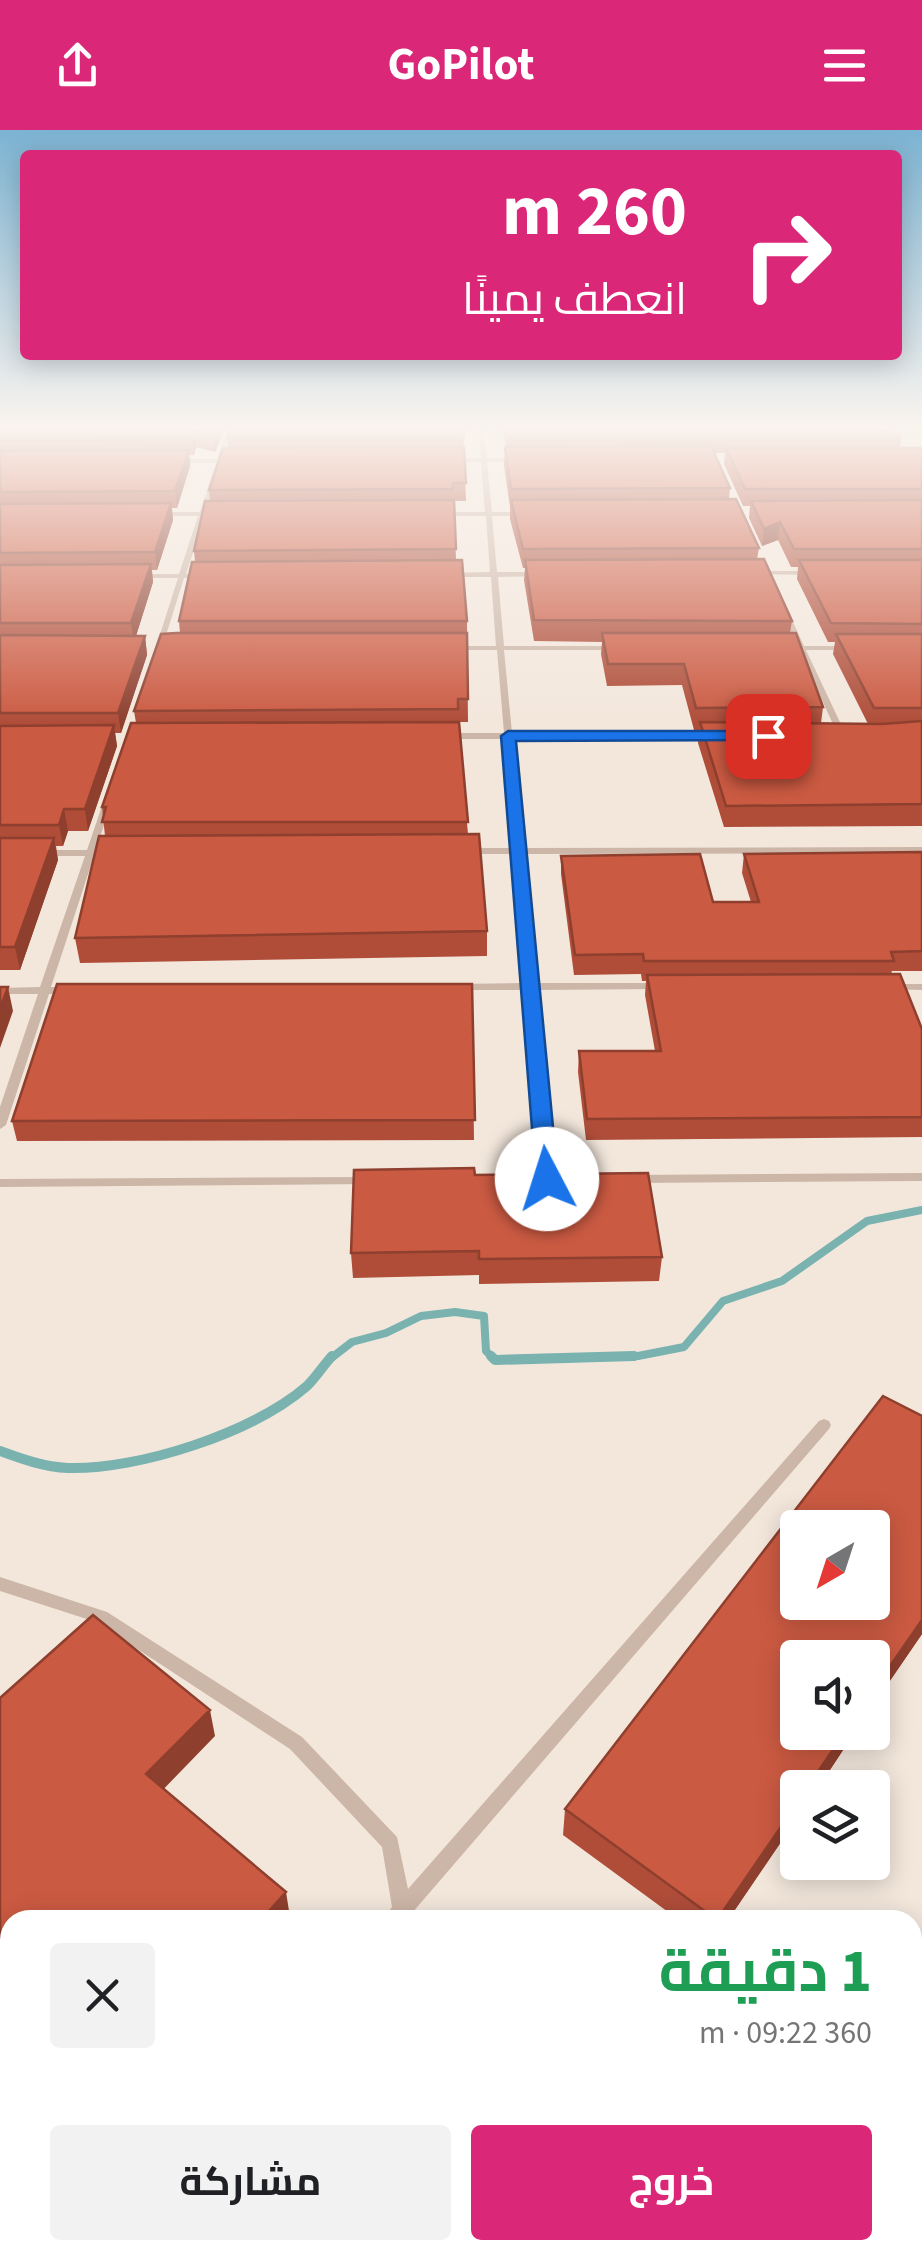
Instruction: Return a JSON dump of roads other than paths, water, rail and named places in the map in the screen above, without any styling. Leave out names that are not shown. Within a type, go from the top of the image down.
[{"type":"lane","points":[[152,666],[198,525]]},
{"type":"lane","points":[[490,525],[547,1179]]},
{"type":"lane","points":[[760,558],[774,588]]},
{"type":"lane","points":[[747,573],[825,573]]},
{"type":"lane","points":[[436,575],[552,574]]},
{"type":"lane","points":[[127,576],[220,576]]},
{"type":"lane","points":[[780,603],[842,735]]},
{"type":"lane","points":[[138,648],[177,648]]},
{"type":"lane","points":[[443,648],[632,648]]},
{"type":"lane","points":[[783,648],[853,648]]},
{"type":"lane","points":[[823,735],[862,735]]},
{"type":"lane","points":[[432,736],[724,736]]},
{"type":"lane","points":[[0,1125],[112,788]]},
{"type":"lane","points":[[460,851],[922,850]]},
{"type":"lane","points":[[18,853],[129,852]]},
{"type":"lane","points":[[452,987],[667,986]]},
{"type":"lane","points":[[863,986],[922,987]]},
{"type":"lane","points":[[0,991],[83,990]]},
{"type":"lane","points":[[626,1179],[922,1177]]},
{"type":"lane","points":[[527,1180],[566,1179]]},
{"type":"lane","points":[[0,1183],[390,1180]]},
{"type":"lane","points":[[401,1910],[824,1425]]},
{"type":"lane","points":[[0,1584],[101,1617],[296,1743],[391,1842],[397,1910]]},
{"type":"waterway","points":[[545,1359],[638,1356],[684,1347],[723,1301],[782,1281],[867,1221],[922,1210]]},
{"type":"waterway","points":[[330,1359],[352,1342],[386,1333],[421,1316],[455,1312],[484,1316],[486,1351],[495,1360],[634,1356]]},
{"type":"waterway","points":[[0,1451],[68,1468],[127,1463],[160,1455],[257,1419],[307,1386],[332,1356]]}]
